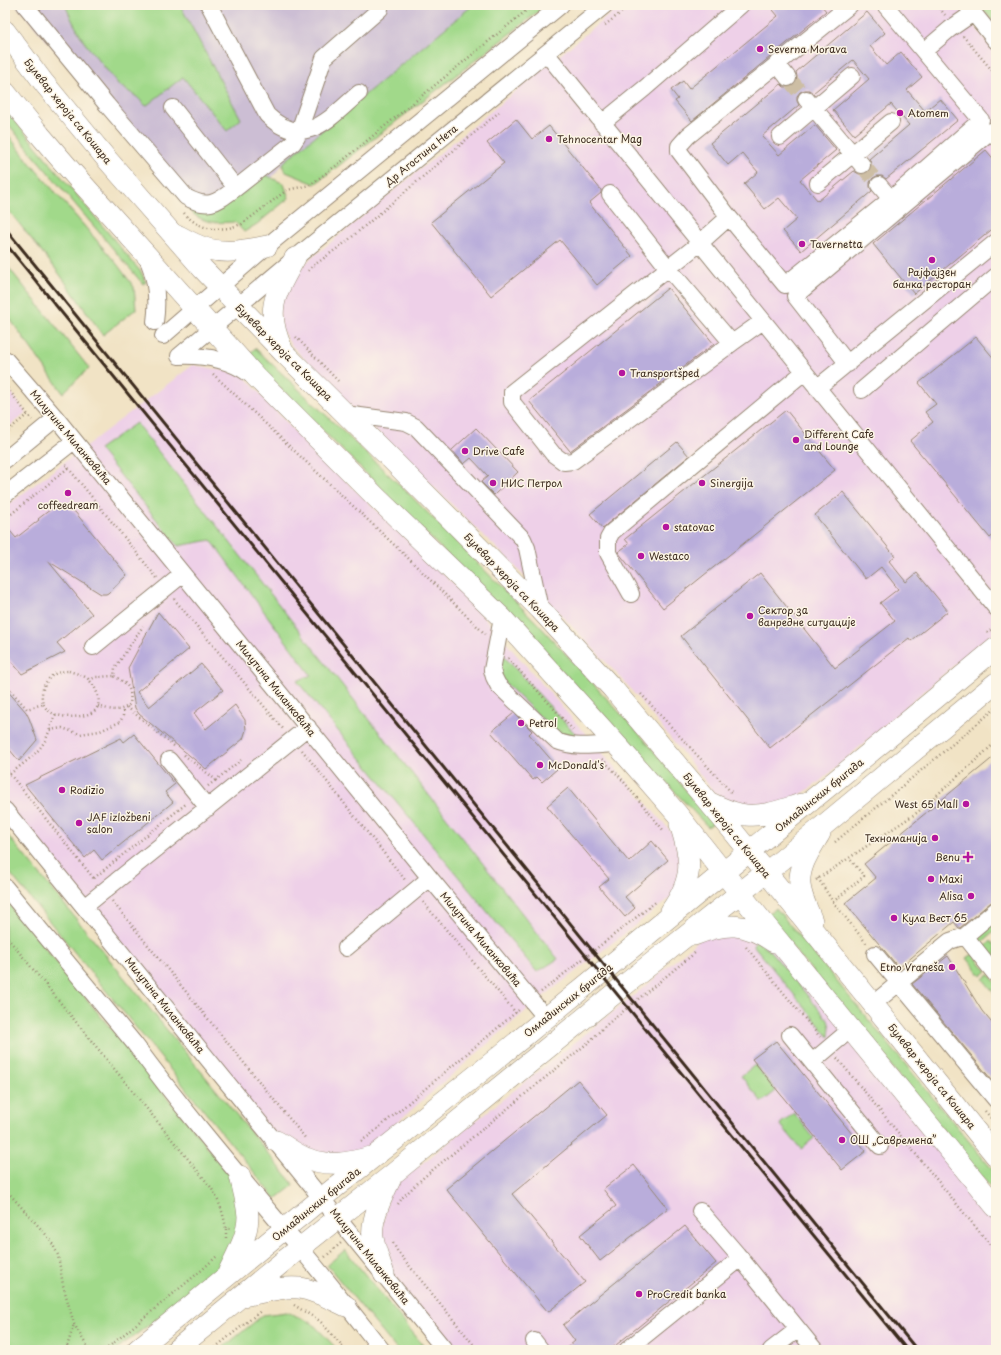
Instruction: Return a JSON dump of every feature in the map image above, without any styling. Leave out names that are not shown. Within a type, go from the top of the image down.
[{"type":"main road","name":"Булевар хероја са Кошара","points":[[5,31],[44,83],[105,157],[238,306],[289,345],[345,414],[540,609],[613,689],[749,851],[996,1156]]},
{"type":"main road","points":[[5,92],[44,140],[256,377],[377,498],[502,618],[616,744],[678,816],[996,1207]]},
{"type":"main road","points":[[171,231],[196,245],[214,250],[248,250],[267,246]]},
{"type":"main road","points":[[289,345],[277,338],[274,325],[273,308],[276,293],[295,258]]},
{"type":"main road","name":"Омладинских бригада","points":[[137,1350],[284,1228],[489,1065],[723,872],[812,801],[990,642]]},
{"type":"main road","points":[[690,945],[740,892],[996,683]]},
{"type":"main road","points":[[709,803],[732,812],[747,815],[774,812],[812,801]]},
{"type":"main road","points":[[664,922],[678,901],[689,869],[689,859],[678,816]]},
{"type":"main road","points":[[819,939],[800,886],[801,872],[813,845],[828,821]]},
{"type":"main road","points":[[176,1350],[637,975],[690,945],[717,927],[737,934],[749,928],[763,935],[788,953]]},
{"type":"main road","points":[[276,1141],[304,1158],[322,1164],[352,1162],[375,1156]]},
{"type":"main road","points":[[384,1274],[372,1236],[378,1206],[393,1174]]},
{"type":"main road","points":[[225,1278],[243,1241],[248,1217],[240,1176]]},
{"type":"main road","points":[[240,1297],[285,1288],[298,1288],[316,1292],[346,1306]]},
{"type":"street","points":[[25,5],[186,198],[200,204],[209,205],[222,199],[293,144],[324,58],[380,9]]},
{"type":"street","points":[[209,5],[267,115],[282,127],[298,132],[324,123],[359,93]]},
{"type":"street","points":[[146,255],[156,284],[159,329],[194,308],[267,246],[561,5]]},
{"type":"street","name":"Др Агостина Нета","points":[[256,377],[238,366],[216,358],[193,355],[179,356],[295,258],[605,5]]},
{"type":"street","points":[[850,5],[688,136],[679,146],[679,150],[729,217],[785,285],[891,199],[981,120],[885,5]]},
{"type":"street","points":[[602,123],[656,79],[730,8]]},
{"type":"street","points":[[924,51],[955,26],[970,9],[996,40]]},
{"type":"street","points":[[546,53],[996,608]]},
{"type":"street","points":[[777,64],[788,78]]},
{"type":"street","points":[[780,137],[810,104],[852,76]]},
{"type":"street","points":[[810,104],[857,159]]},
{"type":"street","points":[[173,108],[236,188]]},
{"type":"street","points":[[818,183],[857,159],[891,122]]},
{"type":"street","points":[[848,364],[795,296],[991,131],[996,137]]},
{"type":"street","points":[[879,185],[891,199]]},
{"type":"street","points":[[610,194],[668,268],[732,343]]},
{"type":"street","points":[[729,217],[700,243],[512,392],[512,402],[553,454],[564,462],[573,461],[763,321]]},
{"type":"street","points":[[818,388],[996,242]]},
{"type":"street","points":[[862,390],[996,276]]},
{"type":"street","name":"Милутина Миланковића","points":[[5,358],[56,418],[430,878],[546,1018]]},
{"type":"street","points":[[631,594],[608,553],[608,540],[612,532],[804,372]]},
{"type":"street","points":[[345,414],[406,422],[416,427],[523,539],[527,548],[540,609]]},
{"type":"street","points":[[5,460],[56,418]]},
{"type":"street","points":[[5,495],[74,440]]},
{"type":"street","points":[[93,647],[183,574]]},
{"type":"street","points":[[502,618],[492,670],[498,685],[557,741],[567,746],[616,744]]},
{"type":"street","points":[[84,907],[308,727]]},
{"type":"street","points":[[174,752],[197,795],[208,808]]},
{"type":"street","name":"Милутина Миланковића","points":[[5,810],[445,1350]]},
{"type":"street","points":[[346,948],[430,878]]},
{"type":"street","points":[[5,887],[134,1043],[382,1350]]},
{"type":"street","points":[[873,1004],[950,941],[965,936],[996,910]]},
{"type":"street","points":[[965,936],[996,975]]},
{"type":"street","points":[[875,954],[996,1100]]},
{"type":"street","points":[[812,1062],[851,1029]]},
{"type":"street","points":[[790,1035],[880,1146]]},
{"type":"street","points":[[700,1211],[741,1258],[815,1350]]},
{"type":"street","points":[[627,1350],[741,1258]]},
{"type":"street","points":[[771,1350],[798,1329]]},
{"type":"path","points":[[214,229],[229,228],[242,224],[287,190],[310,185],[341,162],[533,5]]},
{"type":"path","points":[[602,28],[631,5]]},
{"type":"path","points":[[936,5],[996,75]]},
{"type":"path","points":[[304,276],[313,266],[346,242],[502,110]]},
{"type":"path","points":[[289,345],[342,385]]},
{"type":"path","points":[[211,372],[406,556],[497,646],[587,746],[619,776],[668,836]]},
{"type":"path","points":[[5,385],[28,414],[5,433]]},
{"type":"path","points":[[5,519],[68,468]]},
{"type":"path","points":[[114,676],[115,668],[146,622]]},
{"type":"path","points":[[990,642],[996,626]]},
{"type":"path","points":[[69,671],[79,674],[89,680],[97,693],[99,701],[98,706],[94,711],[84,716],[65,717],[48,710],[43,704],[42,694],[44,685],[57,673],[69,671]]},
{"type":"path","points":[[89,680],[96,677],[114,676],[125,682],[130,689],[130,704],[127,707],[123,709],[107,709],[98,706]]},
{"type":"path","points":[[5,684],[26,709],[43,704]]},
{"type":"path","points":[[640,693],[731,792],[737,795]]},
{"type":"path","points":[[127,707],[174,752],[216,780]]},
{"type":"path","points":[[830,845],[996,708]]},
{"type":"path","points":[[50,730],[62,728],[80,734],[100,731],[120,722],[123,709]]},
{"type":"path","points":[[10,774],[44,743],[50,730],[51,722],[56,714]]},
{"type":"path","points":[[277,733],[283,728]]},
{"type":"path","points":[[811,883],[918,812],[996,742]]},
{"type":"path","points":[[94,878],[246,757]]},
{"type":"path","points":[[5,768],[307,1140]]},
{"type":"path","points":[[833,902],[864,876],[849,858]]},
{"type":"path","points":[[818,878],[833,902],[875,954]]},
{"type":"path","points":[[359,1142],[369,1136],[531,1000],[658,900]]},
{"type":"path","points":[[737,934],[743,944],[751,951],[996,1252]]},
{"type":"path","points":[[5,935],[210,1186],[218,1199],[223,1212],[226,1228],[226,1241]]},
{"type":"path","points":[[396,1208],[403,1197],[424,1177],[590,1041],[690,945]]},
{"type":"path","points":[[5,1189],[50,1239],[58,1255],[63,1285],[74,1324],[89,1350]]},
{"type":"path","points":[[226,1228],[246,1230]]},
{"type":"path","points":[[315,1266],[352,1234]]},
{"type":"path","points":[[390,1237],[398,1252],[478,1350]]},
{"type":"path","points":[[105,1350],[203,1269],[217,1255],[221,1248]]},
{"type":"path","points":[[291,1305],[305,1311],[320,1321],[346,1350]]},
{"type":"path","points":[[212,1350],[260,1311],[267,1308]]},
{"type":"path","points":[[66,1350],[74,1324]]},
{"type":"shaded area","points":[[16,5],[473,5],[284,162],[262,191],[195,213]]},
{"type":"shaded area","points":[[621,5],[957,5],[996,52],[996,631],[983,640],[818,783],[788,803],[762,810],[728,801],[715,793],[623,680],[509,560],[335,391],[291,345],[282,330],[278,304],[287,282],[308,261]]},
{"type":"shaded area","points":[[193,365],[242,374],[298,435],[460,590],[680,842],[684,858],[674,895],[535,1003],[372,1144],[351,1158],[332,1163],[277,1140],[5,810],[5,507]]},
{"type":"shaded area","points":[[5,384],[25,413],[5,430]]},
{"type":"shaded area","points":[[761,928],[996,1207],[996,1350],[452,1350],[387,1271],[378,1247],[390,1189],[647,985],[702,937]]},
{"type":"green space","points":[[65,5],[180,5],[241,119],[227,131],[183,77],[146,106],[137,97],[119,85],[84,42]]},
{"type":"green space","points":[[473,5],[547,5],[315,184],[285,171],[283,166],[284,162]]},
{"type":"green space","points":[[979,5],[996,5],[996,25]]},
{"type":"green space","points":[[5,109],[141,272],[146,282],[143,284],[35,157],[5,120]]},
{"type":"green space","points":[[5,131],[30,163],[117,264],[134,287],[136,309],[103,335],[58,272],[5,206]]},
{"type":"green space","points":[[264,174],[284,184],[289,198],[257,224],[244,232],[235,222],[210,222],[199,218],[188,209],[193,206],[231,198],[240,194],[248,190]]},
{"type":"green space","points":[[5,263],[89,368],[63,393],[5,312]]},
{"type":"green space","points":[[255,348],[408,493],[538,624],[643,738],[713,823],[708,827],[521,628],[248,356]]},
{"type":"green space","points":[[136,423],[558,959],[537,972],[297,681],[311,675],[211,540],[178,546],[99,449]]},
{"type":"green space","points":[[499,651],[581,740],[562,738],[500,678]]},
{"type":"green space","points":[[5,832],[294,1185],[276,1199],[5,867]]},
{"type":"green space","points":[[5,899],[232,1177],[242,1229],[222,1271],[115,1350],[5,1350]]},
{"type":"green space","points":[[776,908],[996,1174],[996,1194],[766,915]]},
{"type":"green space","points":[[991,924],[996,930],[980,944],[974,938]]},
{"type":"green space","points":[[756,940],[771,952],[828,1020],[830,1027],[829,1037],[754,946]]},
{"type":"green space","points":[[991,941],[996,947],[996,964],[983,949]]},
{"type":"green space","points":[[973,954],[987,971],[981,976],[967,958]]},
{"type":"green space","points":[[989,974],[996,983],[996,995],[983,979]]},
{"type":"green space","points":[[755,1065],[776,1091],[762,1102],[741,1076]]},
{"type":"green space","points":[[794,1113],[814,1138],[801,1149],[780,1124]]},
{"type":"green space","points":[[345,1250],[427,1350],[397,1350],[327,1265]]},
{"type":"green space","points":[[287,1312],[312,1323],[338,1350],[220,1350],[263,1315]]},
{"type":"building","name":"Severna Morava","points":[[769,5],[821,5],[826,11],[692,121],[675,101],[678,99],[671,90],[683,81],[689,89],[778,16]]},
{"type":"building","points":[[867,12],[885,33],[870,46],[886,65],[901,52],[922,77],[907,90],[925,111],[940,99],[958,120],[886,179],[882,176],[873,178],[870,182],[872,191],[801,251],[783,231],[797,219],[779,198],[765,209],[744,184],[758,172],[742,153],[728,165],[710,143],[781,84],[784,87],[794,85],[797,82],[796,72]],"holes":[[[853,60],[869,79],[833,110],[854,135],[891,104],[909,125],[869,159],[871,168],[868,172],[859,174],[854,171],[818,201],[800,180],[836,150],[815,125],[779,155],[762,136],[799,105],[797,96],[800,92],[809,90],[813,93]]]},
{"type":"building","points":[[516,119],[532,139],[549,126],[601,190],[601,193],[589,203],[632,256],[597,285],[560,240],[491,296],[431,222],[504,163],[487,143]]},
{"type":"building","points":[[986,150],[996,162],[996,226],[914,294],[873,244]]},
{"type":"building","name":"Transportšped","points":[[668,288],[714,344],[570,451],[529,401]]},
{"type":"building","points":[[976,337],[996,361],[996,384],[991,389],[996,395],[996,533],[990,538],[910,441],[933,422],[925,412],[936,404],[919,383]]},
{"type":"building","points":[[786,410],[835,470],[663,608],[618,552],[629,544],[625,539]]},
{"type":"building","points":[[476,428],[518,472],[494,495],[481,482],[488,476],[471,458],[464,464],[452,450]]},
{"type":"building","points":[[677,442],[689,456],[603,529],[590,514]]},
{"type":"building","name":"Сектор за ванредне ситуације","points":[[843,492],[895,556],[889,561],[906,582],[917,573],[948,611],[911,641],[909,638],[770,748],[681,636],[760,573],[835,668],[895,621],[880,603],[898,589],[881,567],[866,579],[815,515]]},
{"type":"building","points":[[58,506],[66,506],[75,512],[127,575],[108,593],[101,594],[48,561],[92,614],[57,643],[65,652],[22,674],[5,654],[5,525],[16,538],[51,509]]},
{"type":"building","points":[[158,612],[189,649],[137,692],[149,707],[201,664],[223,690],[194,713],[206,729],[235,705],[245,720],[246,730],[243,739],[206,769],[139,714],[135,708],[128,668]]},
{"type":"building","points":[[5,688],[26,712],[37,740],[19,761],[5,744]]},
{"type":"building","points":[[514,713],[532,731],[529,734],[554,763],[553,764],[557,769],[542,782],[537,777],[533,780],[491,732]]},
{"type":"building","points":[[134,734],[175,784],[165,792],[173,802],[102,860],[94,850],[85,858],[25,785],[121,738],[124,742]]},
{"type":"building","name":"West 65 Mall","points":[[996,755],[996,900],[990,903],[960,928],[954,922],[899,968],[845,903],[876,878],[864,864]]},
{"type":"building","points":[[568,788],[629,862],[652,841],[668,860],[625,897],[635,908],[625,917],[599,887],[609,879],[547,806]]},
{"type":"building","points":[[948,956],[982,1011],[996,1028],[996,1085],[912,984]]},
{"type":"building","points":[[776,1041],[866,1151],[842,1170],[752,1059]]},
{"type":"building","points":[[578,1080],[607,1115],[512,1194],[585,1282],[548,1312],[446,1189]]},
{"type":"building","points":[[634,1165],[668,1208],[600,1261],[580,1235],[616,1206],[603,1189]]},
{"type":"building","name":"ProCredit banka","points":[[685,1226],[716,1263],[610,1350],[564,1350],[575,1341],[563,1325]]},
{"type":"tunnel","points":[[788,78],[806,99]]},
{"type":"tunnel","points":[[862,165],[879,185]]},
{"type":"railway","points":[[5,228],[917,1350]]},
{"type":"railway","points":[[5,243],[907,1350]]},
{"type":"place","name":"Severna Morava","points":[[760,49]]},
{"type":"place","name":"Atomem","points":[[900,113]]},
{"type":"place","name":"Tehnocentar Mag","points":[[549,139]]},
{"type":"place","name":"Tavernetta","points":[[802,244]]},
{"type":"place","name":"Рајфајзен банка ресторан","points":[[932,260]]},
{"type":"place","name":"Transportšped","points":[[622,373]]},
{"type":"place","name":"Different Cafe and Lounge","points":[[796,440]]},
{"type":"place","name":"Drive Cafe","points":[[465,451]]},
{"type":"place","name":"НИС Петрол","points":[[493,483]]},
{"type":"place","name":"Sinergija","points":[[702,483]]},
{"type":"place","name":"coffeedream","points":[[68,493]]},
{"type":"place","name":"statovac","points":[[666,527]]},
{"type":"place","name":"Westaco","points":[[641,556]]},
{"type":"place","name":"Сектор за ванредне ситуације","points":[[750,616]]},
{"type":"place","name":"Petrol","points":[[521,723]]},
{"type":"place","name":"McDonald's","points":[[540,765]]},
{"type":"place","name":"Rodizio","points":[[62,790]]},
{"type":"place","name":"West 65 Mall","points":[[966,804]]},
{"type":"place","name":"JAF izložbeni salon","points":[[79,823]]},
{"type":"place","name":"Техноманија","points":[[935,838]]},
{"type":"place","name":"Benu","points":[[968,857]]},
{"type":"place","name":"Maxi","points":[[931,879]]},
{"type":"place","name":"Alisa","points":[[971,896]]},
{"type":"place","name":"Кула Вест 65","points":[[894,918]]},
{"type":"place","name":"Etno Vraneša","points":[[952,967]]},
{"type":"place","name":"ОШ „Савремена”","points":[[842,1140]]},
{"type":"place","name":"ProCredit banka","points":[[639,1294]]}]
